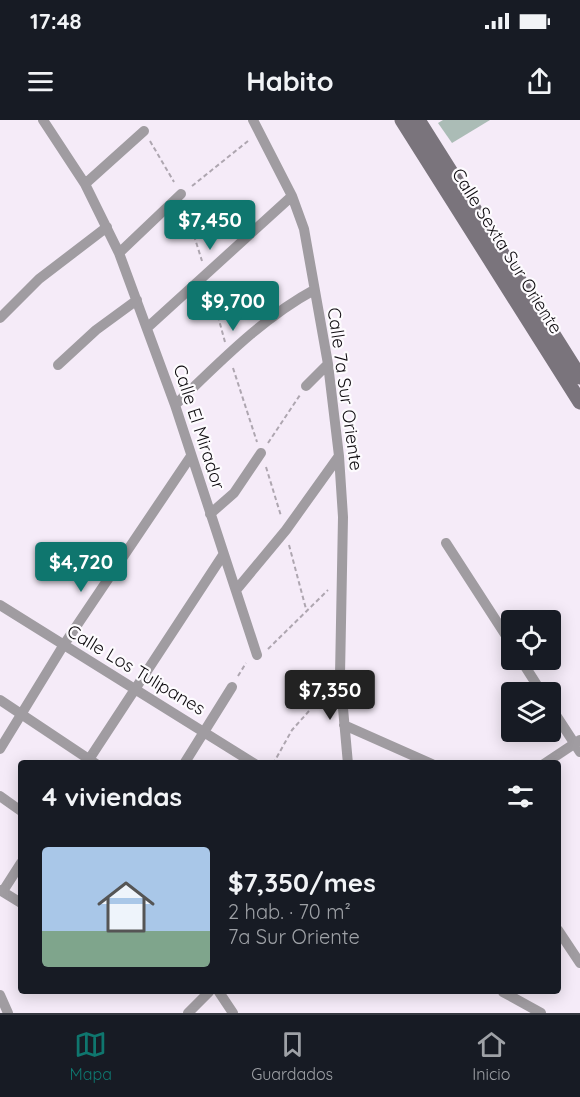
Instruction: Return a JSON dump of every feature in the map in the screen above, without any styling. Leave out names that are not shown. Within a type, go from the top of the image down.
[{"type":"main road","name":"Calle Sexta Sur Oriente","points":[[402,120],[539,324],[580,377]]},
{"type":"main road","name":"Calle Sexta Sur Oriente","points":[[418,120],[539,324],[580,402]]},
{"type":"street","name":"Calle El Mirador","points":[[44,120],[85,184],[119,253],[175,405],[257,655]]},
{"type":"street","name":"Calle 7a Sur Oriente","points":[[253,120],[292,196],[304,229],[328,364],[339,456],[344,576],[340,675],[348,760]]},
{"type":"street","points":[[85,184],[144,131]]},
{"type":"street","points":[[119,253],[181,195]]},
{"type":"street","points":[[148,327],[292,196]]},
{"type":"street","points":[[0,318],[39,279],[108,227]]},
{"type":"street","points":[[175,405],[228,354],[284,308],[314,290]]},
{"type":"street","points":[[58,365],[96,330],[137,300]]},
{"type":"street","points":[[306,386],[328,364]]},
{"type":"street","points":[[210,514],[234,492],[261,453]]},
{"type":"street","points":[[0,749],[63,646],[191,456]]},
{"type":"street","points":[[237,589],[286,530],[339,456]]},
{"type":"street","points":[[446,543],[501,628]]},
{"type":"street","points":[[92,760],[135,687],[224,555]]},
{"type":"street","name":"Calle Los Tulipanes","points":[[0,605],[249,760]]},
{"type":"street","points":[[317,703],[340,675]]},
{"type":"street","points":[[187,760],[232,687]]},
{"type":"street","points":[[0,700],[22,712],[88,760]]},
{"type":"street","points":[[551,760],[578,745],[561,721]]},
{"type":"street","points":[[344,725],[423,760]]},
{"type":"street","points":[[0,796],[18,808]]},
{"type":"street","points":[[18,867],[1,890],[18,901]]},
{"type":"street","points":[[561,934],[580,963]]},
{"type":"street","points":[[188,1013],[207,994]]},
{"type":"street","points":[[220,994],[233,1013]]},
{"type":"street","points":[[506,994],[541,1013]]},
{"type":"street","points":[[0,995],[8,1013]]},
{"type":"path","points":[[181,195],[260,132]]},
{"type":"path","points":[[261,453],[306,386]]},
{"type":"path","points":[[232,687],[248,659],[268,650],[306,609],[344,576]]},
{"type":"path","points":[[275,760],[292,730],[317,703]]},
{"type":"building","points":[[443,120],[490,120],[452,143],[438,123]]}]
